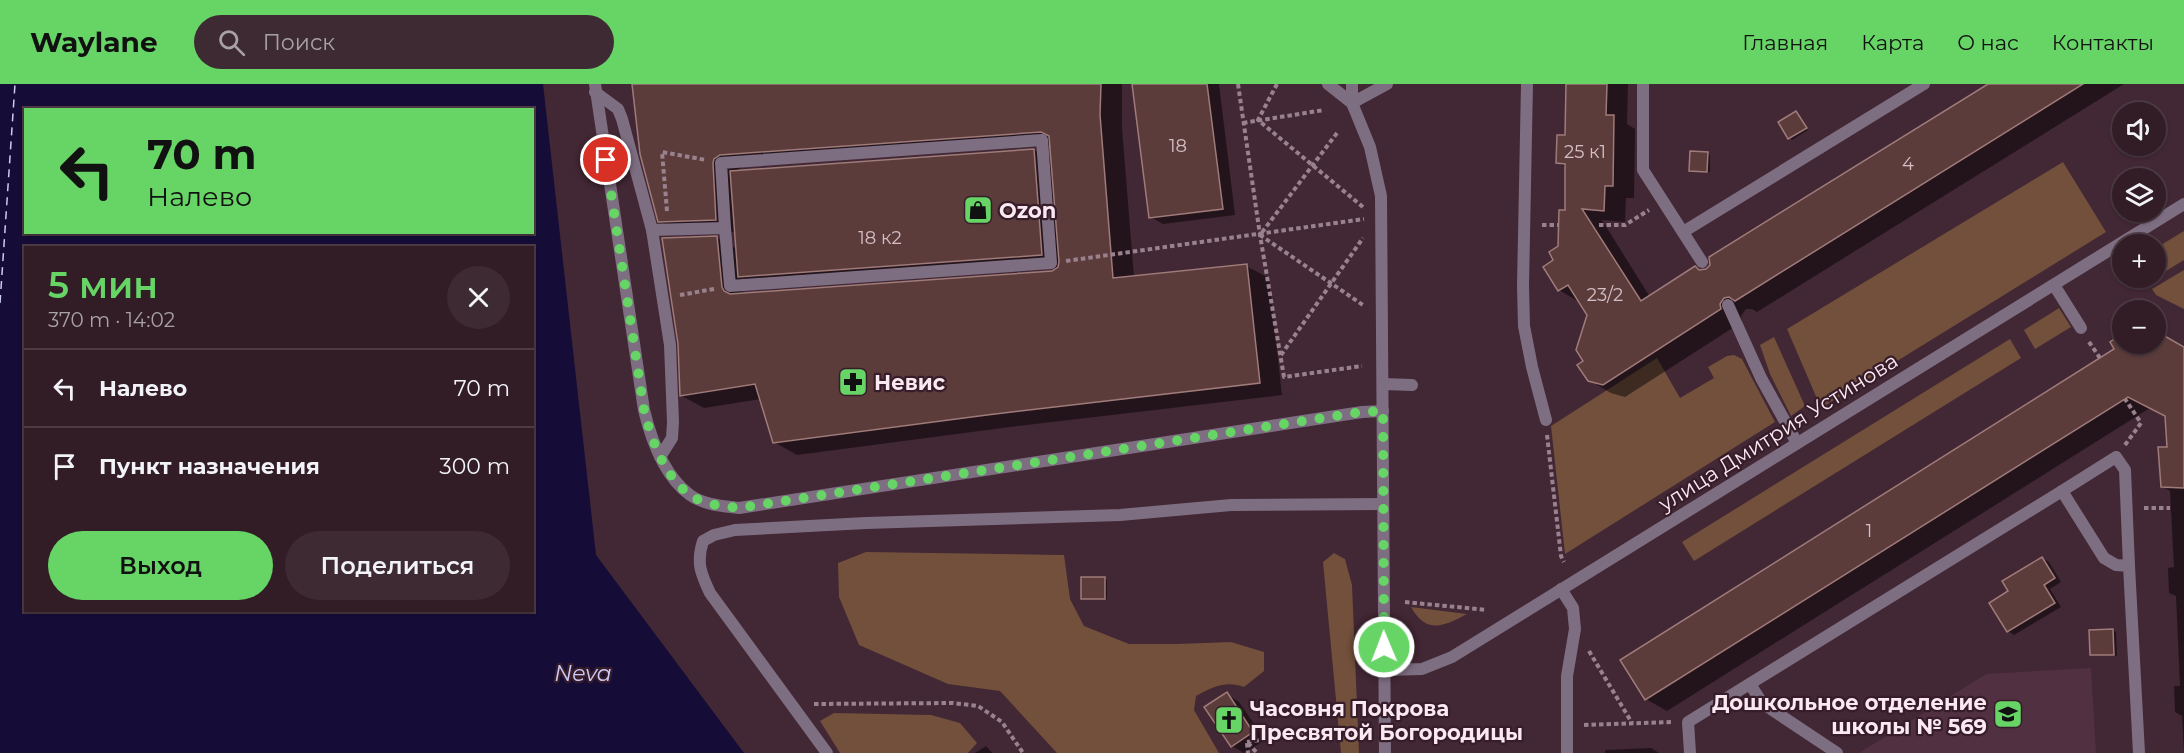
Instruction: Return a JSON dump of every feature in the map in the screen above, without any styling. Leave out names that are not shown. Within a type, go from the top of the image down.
[{"type":"street","points":[[1328,84],[1352,103]]},
{"type":"street","points":[[1352,84],[1352,103],[1370,147],[1381,196],[1385,753]]},
{"type":"street","points":[[1352,103],[1387,84]]},
{"type":"street","points":[[1527,84],[1524,326],[1546,420]]},
{"type":"street","points":[[1643,84],[1643,170],[1702,262]]},
{"type":"street","points":[[1683,232],[1924,84]]},
{"type":"street","points":[[595,88],[618,109],[652,230],[670,345],[674,423],[672,438],[660,457]]},
{"type":"street","points":[[595,88],[644,410],[650,435],[673,477],[690,495],[710,504],[739,508],[1362,412],[1383,411]]},
{"type":"street","points":[[1042,140],[1051,263],[730,286],[725,228],[721,163],[1042,140]]},
{"type":"street","name":"улица Дмитрия Устинова","points":[[1385,670],[1422,669],[1452,657],[2184,204]]},
{"type":"street","points":[[652,230],[725,228]]},
{"type":"street","points":[[2054,285],[2081,328]]},
{"type":"street","points":[[1728,305],[1761,378],[1797,443]]},
{"type":"street","points":[[1383,384],[1412,385]]},
{"type":"street","points":[[1690,753],[1688,722],[2116,457],[2125,471],[2139,753]]},
{"type":"street","points":[[2062,490],[2104,558],[2116,565],[2129,566]]},
{"type":"street","points":[[827,753],[710,593],[701,572],[699,554],[703,542],[714,535],[735,530],[877,522],[1120,515],[1231,505],[1383,504]]},
{"type":"street","points":[[1561,589],[1573,608],[1575,628],[1567,676],[1565,726],[1567,753]]},
{"type":"street","points":[[1750,684],[1762,703],[1837,753]]},
{"type":"path","points":[[1238,84],[1284,377],[1362,366]]},
{"type":"path","points":[[1258,120],[1277,84]]},
{"type":"path","points":[[1243,123],[1324,110]]},
{"type":"path","points":[[1258,120],[1363,207]]},
{"type":"path","points":[[1260,235],[1337,133]]},
{"type":"path","points":[[666,199],[662,152],[721,163]]},
{"type":"path","points":[[1599,225],[1625,225],[1663,201]]},
{"type":"path","points":[[1051,263],[1364,219]]},
{"type":"path","points":[[1260,235],[1363,305]]},
{"type":"path","points":[[1281,356],[1363,238]]},
{"type":"path","points":[[680,295],[730,286]]},
{"type":"path","points":[[2116,457],[2141,423],[2125,399]]},
{"type":"path","points":[[1546,420],[1561,556],[1564,562]]},
{"type":"path","points":[[2127,509],[2170,508]]},
{"type":"path","points":[[1405,602],[1487,610]]},
{"type":"path","points":[[1575,628],[1632,723]]},
{"type":"path","points":[[792,705],[953,703],[978,706],[1002,722],[1023,753]]},
{"type":"path","points":[[1565,726],[1688,722]]},
{"type":"path","points":[[1247,742],[1314,732],[1364,735]]},
{"type":"path","points":[[1247,742],[1248,753]]},
{"type":"path","points":[[1247,742],[1257,753]]},
{"type":"shaded area","points":[[2063,162],[2106,232],[1821,408],[1787,329]]},
{"type":"shaded area","points":[[2184,231],[2184,260],[2166,271],[2166,242]]},
{"type":"shaded area","points":[[2184,270],[2184,309],[2156,295],[2152,289],[2166,288],[2166,281]]},
{"type":"shaded area","points":[[2059,308],[2071,327],[2035,349],[2024,330]]},
{"type":"shaded area","points":[[1774,337],[1805,406],[1791,416],[1770,374],[1760,345]]},
{"type":"shaded area","points":[[2010,339],[2021,358],[1694,561],[1682,542]]},
{"type":"shaded area","points":[[1734,355],[1742,359],[1775,422],[1565,554],[1551,426],[1657,358],[1680,398],[1714,378],[1708,367],[1727,356]]},
{"type":"shaded area","points":[[866,552],[1064,555],[1070,599],[1084,626],[1129,644],[1231,642],[1264,652],[1264,671],[1244,687],[1225,684],[1213,687],[1196,696],[1194,710],[1219,753],[1057,753],[1000,691],[948,684],[859,645],[839,597],[838,563]]},
{"type":"shaded area","points":[[1334,553],[1345,559],[1352,585],[1359,753],[1341,753],[1323,562]]},
{"type":"shaded area","points":[[1411,607],[1467,614],[1443,625],[1429,625],[1417,616]]},
{"type":"shaded area","name":"Дошкольное отделение школы № 569","points":[[2091,668],[2096,753],[1859,753],[1986,674]]},
{"type":"shaded area","points":[[834,713],[931,715],[960,723],[977,743],[968,753],[840,753],[820,721]]},
{"type":"water","name":"Neva","points":[[0,84],[543,84],[596,555],[744,753],[0,753]]},
{"type":"building","points":[[632,84],[1101,84],[1100,115],[1113,278],[1247,264],[1260,383],[773,443],[755,384],[680,396],[678,344],[662,238],[717,236],[722,287],[730,294],[1052,271],[1058,267],[1059,262],[1049,136],[1041,132],[720,155],[714,159],[713,163],[716,220],[658,222],[640,154]]},
{"type":"building","points":[[1132,84],[1207,84],[1223,209],[1149,218]]},
{"type":"building","points":[[1566,84],[1607,84],[1606,115],[1614,115],[1613,186],[1605,186],[1604,211],[1582,209],[1641,301],[1695,266],[1699,270],[1706,269],[1710,265],[1709,257],[1988,84],[2083,84],[1735,301],[1729,297],[1724,298],[1720,304],[1721,309],[1603,385],[1588,381],[1577,365],[1583,361],[1576,350],[1587,315],[1568,285],[1558,291],[1543,267],[1553,260],[1549,252],[1558,246],[1559,210],[1565,210],[1565,164],[1556,163],[1557,135],[1565,135]]},
{"type":"building","points":[[1796,111],[1807,128],[1788,139],[1778,122]]},
{"type":"building","points":[[1034,149],[1042,255],[738,277],[730,171]]},
{"type":"building","points":[[1690,151],[1708,152],[1707,172],[1689,171]]},
{"type":"building","points":[[2166,337],[2184,347],[2184,488],[2161,487],[2158,447],[2167,447],[2165,416],[2128,397],[1645,700],[1620,660],[2112,350],[2112,354],[2166,354]]},
{"type":"building","points":[[2042,557],[2055,578],[2044,585],[2055,603],[2007,632],[1989,603],[2008,591],[2002,581]]},
{"type":"building","points":[[1081,577],[1105,577],[1105,599],[1081,599]]},
{"type":"building","points":[[2113,629],[2114,655],[2090,655],[2089,630]]},
{"type":"building","name":"Часовня Покрова Пресвятой Богородицы","points":[[1227,692],[1253,732],[1231,747],[1204,707]]},
{"type":"ferry route","points":[[0,303],[15,84]]},
{"type":"place","name":"Ozon","points":[[978,210]]},
{"type":"place","name":"Невис","points":[[853,382]]},
{"type":"place","name":"Дошкольное отделение школы № 569","points":[[2008,714]]},
{"type":"place","name":"Часовня Покрова Пресвятой Богородицы","points":[[1229,720]]},
{"type":"route","points":[[606,160],[644,410],[650,435],[673,477],[690,495],[710,504],[739,508],[1362,412],[1383,411],[1384,647]]}]
